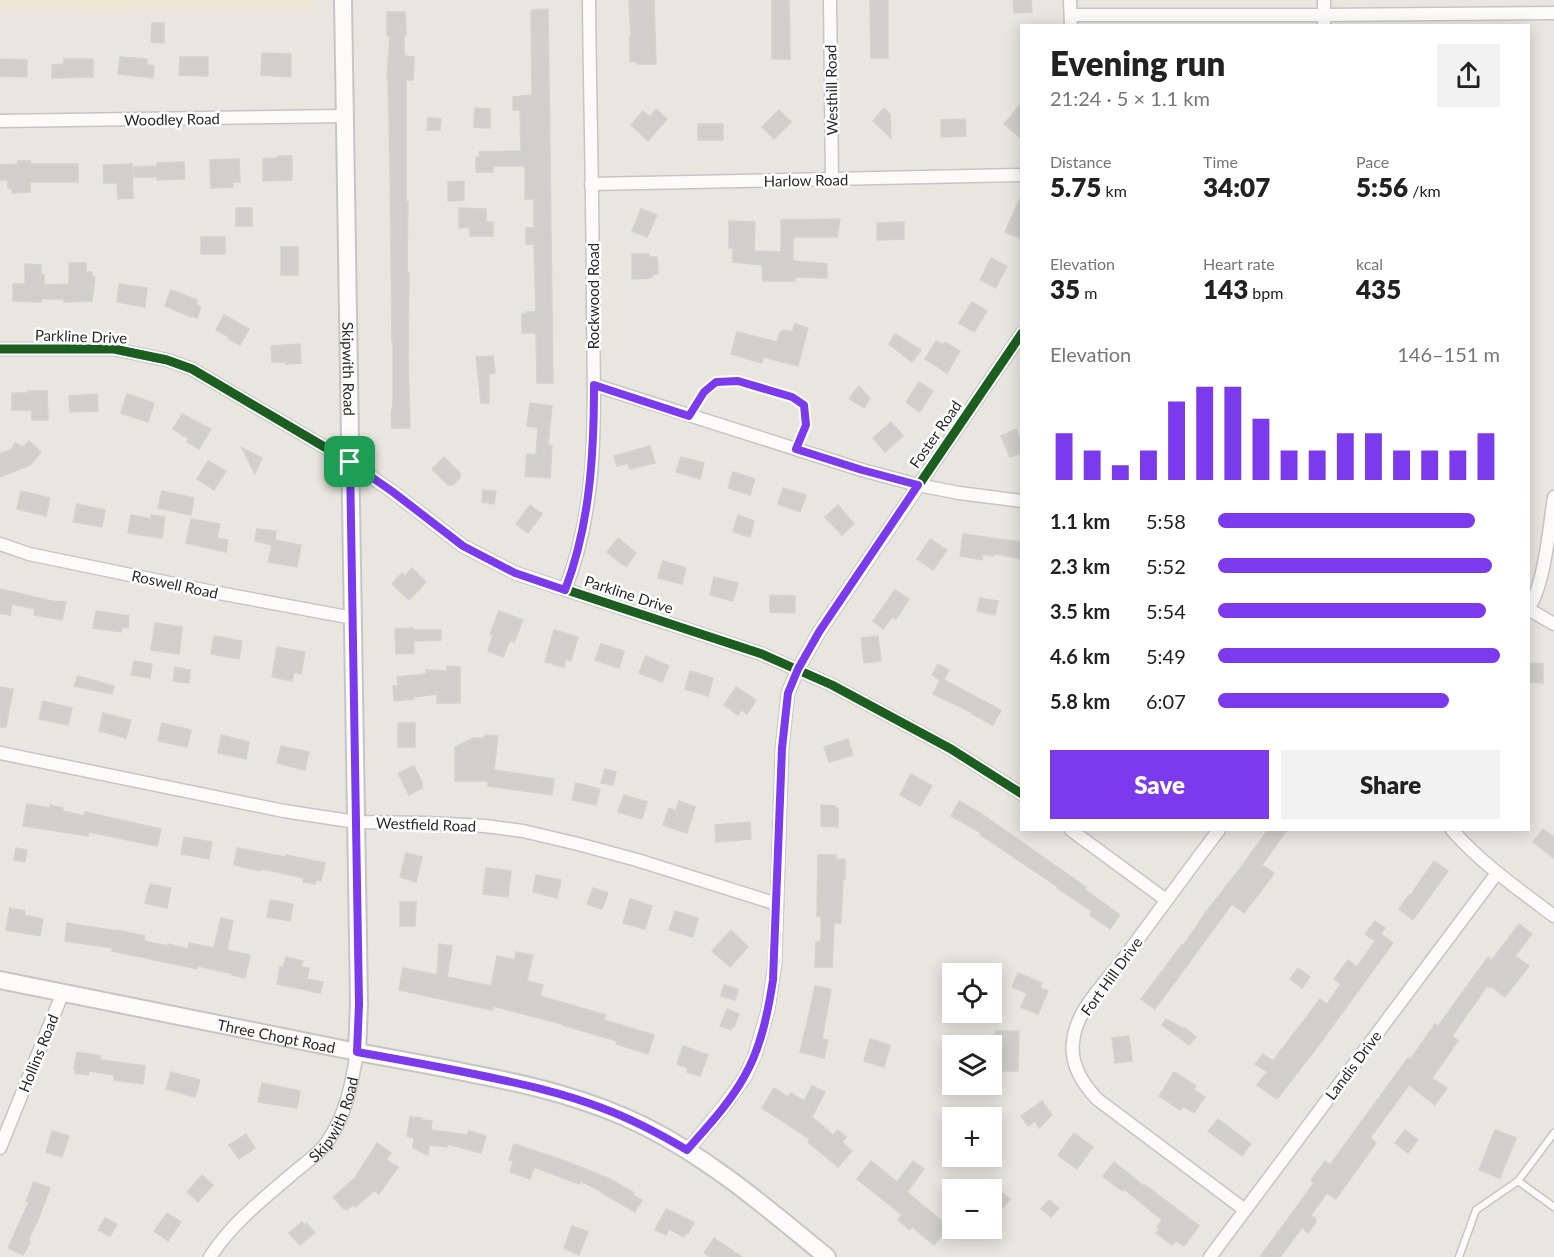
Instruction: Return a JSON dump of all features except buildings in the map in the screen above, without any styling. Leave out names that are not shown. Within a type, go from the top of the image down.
[{"type":"main road","name":"Skipwith Road","points":[[343,0],[359,1004],[357,1052]]},
{"type":"main road","name":"Three Chopt Road","points":[[0,980],[513,1082],[601,1107],[640,1124],[687,1150],[741,1188],[827,1257]]},
{"type":"street","name":"Rockwood Road","points":[[565,590],[573,569],[587,504],[594,422],[589,0]]},
{"type":"street","name":"Westhill Road","points":[[830,0],[832,180]]},
{"type":"street","points":[[1070,0],[1071,20],[1323,20],[1554,13]]},
{"type":"street","points":[[1323,20],[1324,0]]},
{"type":"street","name":"Woodley Road","points":[[0,121],[344,116]]},
{"type":"street","name":"Harlow Road","points":[[591,184],[1020,175]]},
{"type":"street","name":"Foster Road","points":[[687,1150],[745,1077],[755,1055],[768,1010],[773,980],[782,748],[788,693],[798,669],[819,632],[1020,336]]},
{"type":"street","name":"Parkline Drive","points":[[0,349],[114,349],[167,360],[192,369],[350,462],[463,546],[515,573],[752,650],[798,669],[951,749],[1020,793]]},
{"type":"street","points":[[594,385],[862,470],[959,493],[1020,501]]},
{"type":"street","points":[[1530,606],[1546,552],[1554,497]]},
{"type":"street","name":"Roswell Road","points":[[0,544],[30,554],[353,618]]},
{"type":"street","points":[[1530,609],[1554,624]]},
{"type":"street","name":"Westfield Road","points":[[0,753],[273,808],[356,822],[451,824],[523,831],[637,860],[777,904]]},
{"type":"street","points":[[1072,831],[1166,900]]},
{"type":"street","name":"Fort Hill Drive","points":[[1218,831],[1087,1006],[1075,1029],[1072,1051],[1081,1078],[1097,1100],[1245,1210]]},
{"type":"street","points":[[1453,831],[1497,873],[1554,916]]},
{"type":"street","name":"Landis Drive","points":[[1210,1257],[1497,873]]},
{"type":"street","name":"Hollins Road","points":[[0,1148],[63,992]]},
{"type":"street","name":"Skipwith Road","points":[[210,1257],[232,1228],[253,1207],[321,1149],[330,1138],[348,1100],[357,1052]]},
{"type":"lane","points":[[689,416],[704,392],[716,382],[738,381],[767,388],[792,397],[804,405],[806,425],[796,449]]},
{"type":"lane","points":[[1459,1257],[1476,1210],[1518,1181],[1554,1134]]},
{"type":"lane","points":[[1518,1181],[1554,1208]]},
{"type":"shaded area","points":[[0,0],[314,0],[314,9],[0,11]]},
{"type":"cycle path","points":[[687,1151],[745,1077],[755,1055],[768,1010],[775,963],[782,748],[788,693],[798,669],[819,632],[1020,336]]},
{"type":"cycle path","points":[[0,349],[114,349],[167,360],[192,369],[350,462],[463,546],[515,573],[762,654],[832,685],[951,749],[1020,793]]},
{"type":"route","points":[[738,381],[767,388],[792,397],[804,405],[806,425],[796,449],[918,485],[819,632],[798,669],[788,693],[782,748],[775,963],[768,1010],[755,1055],[745,1077],[687,1150],[640,1124],[601,1107],[565,1096],[513,1082],[357,1052],[359,1004],[350,462],[463,546],[515,573],[565,590],[573,569],[587,504],[594,422],[594,385],[689,416],[704,392],[716,382],[738,381]]}]
